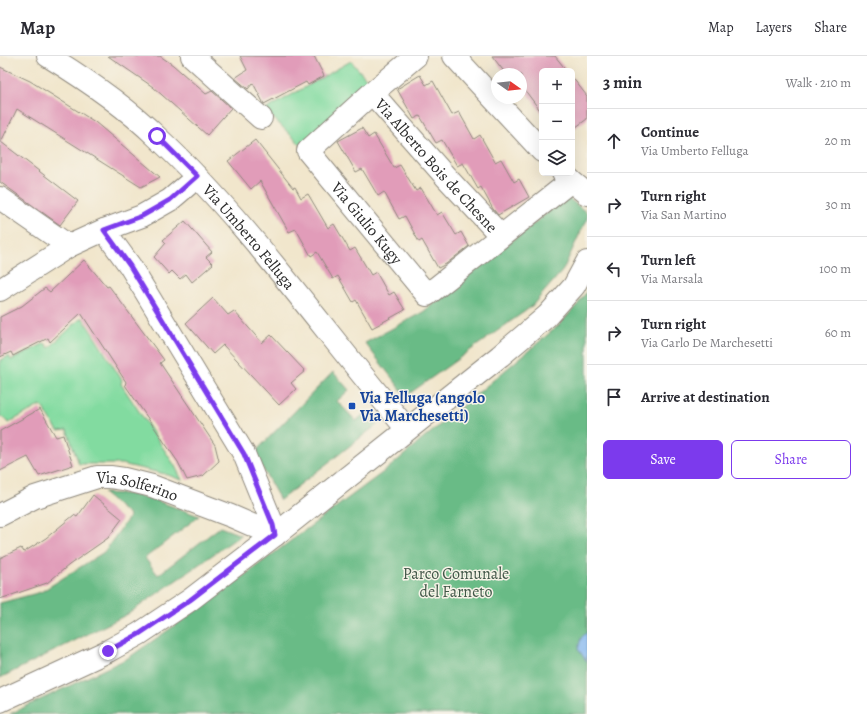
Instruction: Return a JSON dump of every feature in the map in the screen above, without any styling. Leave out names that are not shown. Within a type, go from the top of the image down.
[{"type":"street","name":"Via Umberto Felluga","points":[[48,56],[86,79],[124,108],[157,136],[197,176],[278,270],[381,399],[407,429]]},
{"type":"street","points":[[192,56],[262,118]]},
{"type":"street","points":[[372,93],[416,56]]},
{"type":"street","points":[[454,56],[539,147]]},
{"type":"street","name":"Via Giulio Kugy","points":[[372,93],[308,151],[427,295],[502,236]]},
{"type":"street","name":"Via Alberto Bois de Chesne","points":[[372,93],[446,178],[502,236]]},
{"type":"street","points":[[0,290],[69,246],[104,230],[142,216],[170,200],[197,176]]},
{"type":"street","points":[[502,236],[574,183]]},
{"type":"street","points":[[0,198],[69,246]]},
{"type":"street","points":[[104,230],[130,266],[244,454],[273,525],[275,535]]},
{"type":"street","points":[[0,701],[108,651],[139,634],[190,600],[275,535],[500,356],[547,316],[574,286],[587,262]]},
{"type":"street","name":"Via Solferino","points":[[0,515],[35,497],[97,477],[110,477],[152,486],[231,516],[275,535]]},
{"type":"green space","points":[[351,61],[370,83],[302,146],[265,110]]},
{"type":"green space","points":[[567,197],[587,213],[587,218],[563,270],[531,307],[406,396],[365,343],[423,312]]},
{"type":"green space","name":"Parco Comunale del Farneto","points":[[587,291],[587,714],[10,714],[128,658],[203,606],[386,470],[558,326],[578,304]]},
{"type":"green space","points":[[82,317],[122,380],[121,384],[175,466],[182,480],[165,474],[122,464],[79,464],[67,430],[58,431],[41,405],[8,423],[3,417],[0,418],[0,360],[9,356],[11,360],[45,343],[49,348]]},
{"type":"green space","points":[[333,372],[349,390],[337,401],[356,421],[368,411],[378,424],[280,500],[254,453]]},
{"type":"green space","points":[[103,493],[127,494],[149,498],[199,516],[145,558],[158,575],[220,527],[241,535],[128,614],[0,678],[0,603],[41,592],[104,552],[130,516]]},
{"type":"water","points":[[587,632],[587,662],[578,649],[581,638]]},
{"type":"building","points":[[108,56],[160,56],[173,65],[206,94],[212,91],[231,108],[207,135],[153,87]]},
{"type":"building","points":[[240,56],[314,56],[324,76],[308,85],[306,82],[264,104],[253,83],[248,89],[235,78],[247,70]]},
{"type":"building","points":[[492,56],[555,56],[565,68],[539,68],[539,109],[527,93],[527,68],[501,68]]},
{"type":"building","points":[[0,67],[30,81],[95,122],[160,177],[141,187],[17,109],[1,142],[78,201],[60,225],[0,182]]},
{"type":"building","points":[[420,75],[426,85],[433,81],[452,115],[459,112],[474,139],[480,135],[495,162],[501,159],[514,182],[519,179],[529,197],[498,215],[481,187],[478,189],[463,163],[457,166],[442,140],[436,143],[420,116],[414,119],[397,89]]},
{"type":"building","points":[[575,81],[587,96],[587,119],[575,128]]},
{"type":"building","points":[[362,128],[368,138],[374,134],[394,168],[400,165],[416,191],[421,188],[437,215],[442,212],[456,235],[461,232],[469,246],[446,264],[438,268],[422,240],[419,242],[405,216],[399,219],[384,192],[378,196],[362,169],[356,172],[338,141]]},
{"type":"building","points":[[255,140],[293,188],[295,187],[301,198],[308,194],[328,228],[334,224],[350,251],[355,248],[371,275],[376,272],[389,295],[394,292],[405,310],[372,328],[356,300],[353,302],[338,276],[333,279],[317,252],[311,256],[296,229],[289,232],[260,181],[251,189],[228,161]]},
{"type":"building","points":[[185,221],[212,252],[206,257],[213,264],[192,282],[186,274],[180,279],[172,271],[169,274],[154,257],[166,243],[163,240]]},
{"type":"building","points":[[84,260],[107,287],[109,286],[164,360],[160,363],[215,445],[219,461],[203,476],[187,480],[178,462],[125,385],[126,382],[81,313],[50,342],[48,338],[13,356],[11,352],[0,357],[0,317],[22,306],[45,288],[50,292]]},
{"type":"building","points":[[213,298],[228,315],[234,311],[262,343],[271,335],[305,371],[291,383],[296,389],[279,405],[223,345],[213,354],[186,323]]},
{"type":"building","points":[[40,409],[56,437],[63,435],[73,465],[39,476],[28,457],[0,471],[0,431]]},
{"type":"building","points":[[93,495],[122,519],[108,538],[69,565],[47,583],[0,599],[0,558],[21,548],[24,552],[46,538],[74,515],[77,517]]},
{"type":"place","name":"Via Felluga (angolo Via Marchesetti)","points":[[352,406]]},
{"type":"route","points":[[108,651],[139,634],[190,600],[275,535],[273,525],[244,454],[130,266],[104,230],[142,216],[170,200],[197,176],[157,136]]}]
